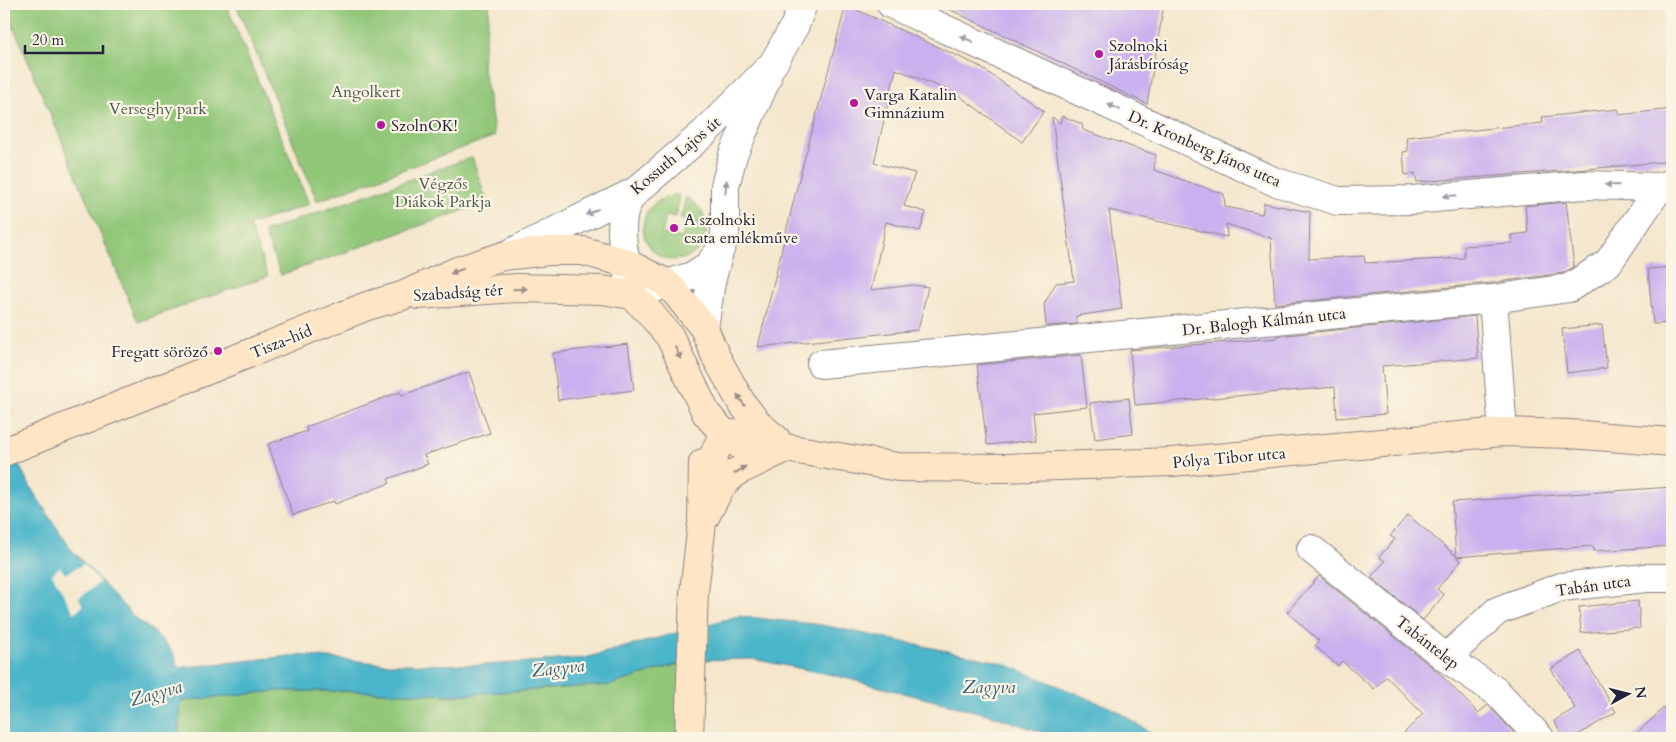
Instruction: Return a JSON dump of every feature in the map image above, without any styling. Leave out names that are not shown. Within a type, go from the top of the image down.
[{"type":"main road","name":"Szabadság tér","points":[[402,296],[457,271],[503,256],[549,251],[583,251],[626,263],[666,283],[704,328]]},
{"type":"main road","name":"Szabadság tér","points":[[402,296],[517,288],[602,290],[632,295]]},
{"type":"main road","points":[[632,295],[670,337],[713,420]]},
{"type":"main road","name":"Tisza-híd","points":[[4,452],[367,306],[402,296]]},
{"type":"main road","points":[[689,738],[694,592],[702,523],[703,481],[713,420],[713,380],[704,328]]},
{"type":"main road","points":[[702,523],[721,486],[736,472],[753,462],[786,448],[758,424],[741,402],[716,357],[704,328]]},
{"type":"main road","name":"Pólya Tibor utca","points":[[713,420],[742,447],[786,448],[898,467],[1005,468],[1172,462],[1503,432],[1570,434],[1672,442]]},
{"type":"street","name":"Kossuth Lajos út","points":[[503,256],[636,191],[704,133],[773,64],[803,4]]},
{"type":"street","name":"Dr. Kronberg János utca","points":[[891,4],[1273,181],[1338,201],[1412,200],[1584,184],[1668,188]]},
{"type":"street","points":[[704,328],[711,282],[718,252],[725,236],[725,186],[733,155],[773,64]]},
{"type":"street","name":"Dr. Balogh Kálmán utca","points":[[821,364],[1493,299],[1569,288],[1608,263],[1668,188]]},
{"type":"street","points":[[636,191],[627,204],[622,220],[622,238],[632,295],[692,276],[708,266],[718,252]]},
{"type":"street","points":[[1493,299],[1503,432]]},
{"type":"street","name":"Tabántelep","points":[[1311,549],[1446,658],[1497,692],[1540,738]]},
{"type":"street","name":"Tabán utca","points":[[1446,658],[1497,611],[1561,587],[1646,578],[1672,578]]},
{"type":"green space","name":"Verseghy park","points":[[4,4],[226,4],[309,204],[249,225],[268,276],[138,322]]},
{"type":"green space","name":"Angolkert","points":[[236,4],[490,4],[482,63],[495,136],[317,201]]},
{"type":"green space","name":"Végzős Diákok Parkja","points":[[472,157],[487,202],[281,275],[264,232]]},
{"type":"green space","points":[[675,195],[680,196],[676,217],[666,216],[662,234],[682,238],[686,219],[680,218],[686,197],[700,210],[706,223],[706,232],[699,249],[693,254],[677,260],[663,258],[652,250],[645,239],[643,226],[647,213],[657,202]]},
{"type":"green space","points":[[691,660],[688,738],[178,738],[181,701],[275,691],[358,691],[454,695],[610,685]]},
{"type":"water","name":"Zagyva","points":[[4,436],[32,490],[71,549],[135,618],[166,644],[174,655],[178,668],[299,655],[388,664],[487,665],[585,658],[738,616],[822,625],[1000,662],[1116,710],[1159,738],[1059,738],[994,716],[833,675],[752,659],[691,660],[610,685],[454,695],[358,691],[275,691],[181,701],[178,738],[4,738]]},
{"type":"pier","points":[[84,564],[100,582],[79,598],[83,606],[74,613],[52,574],[60,567],[65,574]]},
{"type":"building","name":"Szolnoki Járásbíróság","points":[[938,4],[1164,4],[1147,104],[1047,56]]},
{"type":"building","points":[[846,5],[977,65],[1044,111],[1022,142],[957,94],[896,69],[874,163],[915,173],[904,206],[926,212],[920,231],[886,222],[871,290],[913,285],[928,287],[918,330],[758,347],[798,183]]},
{"type":"building","points":[[1618,109],[1619,115],[1672,109],[1672,161],[1417,182],[1415,173],[1405,175],[1403,152],[1408,151],[1406,137],[1543,123],[1542,117]]},
{"type":"building","points":[[1062,116],[1082,124],[1083,130],[1156,155],[1154,170],[1224,194],[1225,207],[1262,214],[1264,203],[1310,212],[1309,259],[1364,256],[1365,263],[1464,258],[1464,246],[1512,243],[1511,235],[1528,233],[1525,206],[1566,202],[1574,267],[1563,273],[1491,283],[1275,304],[1271,238],[1226,224],[1227,237],[1109,210],[1122,309],[1076,316],[1077,324],[1046,326],[1044,304],[1056,283],[1074,281],[1052,117],[1060,123]]},
{"type":"building","points":[[1672,267],[1672,323],[1653,324],[1648,269]]},
{"type":"building","points":[[1475,316],[1478,358],[1382,366],[1386,414],[1337,418],[1335,387],[1135,405],[1130,350],[1277,338],[1277,336]]},
{"type":"building","points":[[1602,325],[1607,368],[1567,373],[1562,329]]},
{"type":"building","points":[[628,344],[634,390],[558,400],[553,353]]},
{"type":"building","points":[[1081,355],[1087,407],[1033,413],[1036,440],[987,445],[977,365]]},
{"type":"building","points":[[469,372],[490,433],[424,455],[428,464],[388,479],[390,483],[335,504],[334,501],[293,515],[268,444],[307,431],[306,427],[400,392],[402,395]]},
{"type":"building","points":[[1129,398],[1133,434],[1095,439],[1090,403]]},
{"type":"building","points":[[1672,487],[1672,546],[1594,551],[1593,546],[1456,557],[1461,561],[1437,589],[1444,595],[1423,620],[1371,577],[1385,561],[1379,557],[1395,539],[1390,536],[1408,515],[1456,556],[1452,502]]},
{"type":"building","points":[[1319,576],[1438,672],[1478,713],[1488,705],[1519,738],[1399,738],[1423,714],[1386,676],[1374,689],[1342,661],[1338,666],[1315,646],[1319,641],[1287,612]]},
{"type":"building","points":[[1638,601],[1640,628],[1581,633],[1579,607]]},
{"type":"building","points":[[1580,651],[1616,712],[1573,738],[1564,738],[1554,721],[1575,708],[1551,669]]},
{"type":"building","points":[[1672,700],[1672,738],[1632,738]]},
{"type":"place","name":"Szolnoki Járásbíróság","points":[[1099,54]]},
{"type":"place","name":"Varga Katalin Gimnázium","points":[[854,103]]},
{"type":"place","name":"SzolnOK!","points":[[381,125]]},
{"type":"place","name":"A szolnoki csata emlékműve","points":[[674,228]]},
{"type":"place","name":"Fregatt söröző","points":[[218,351]]}]
